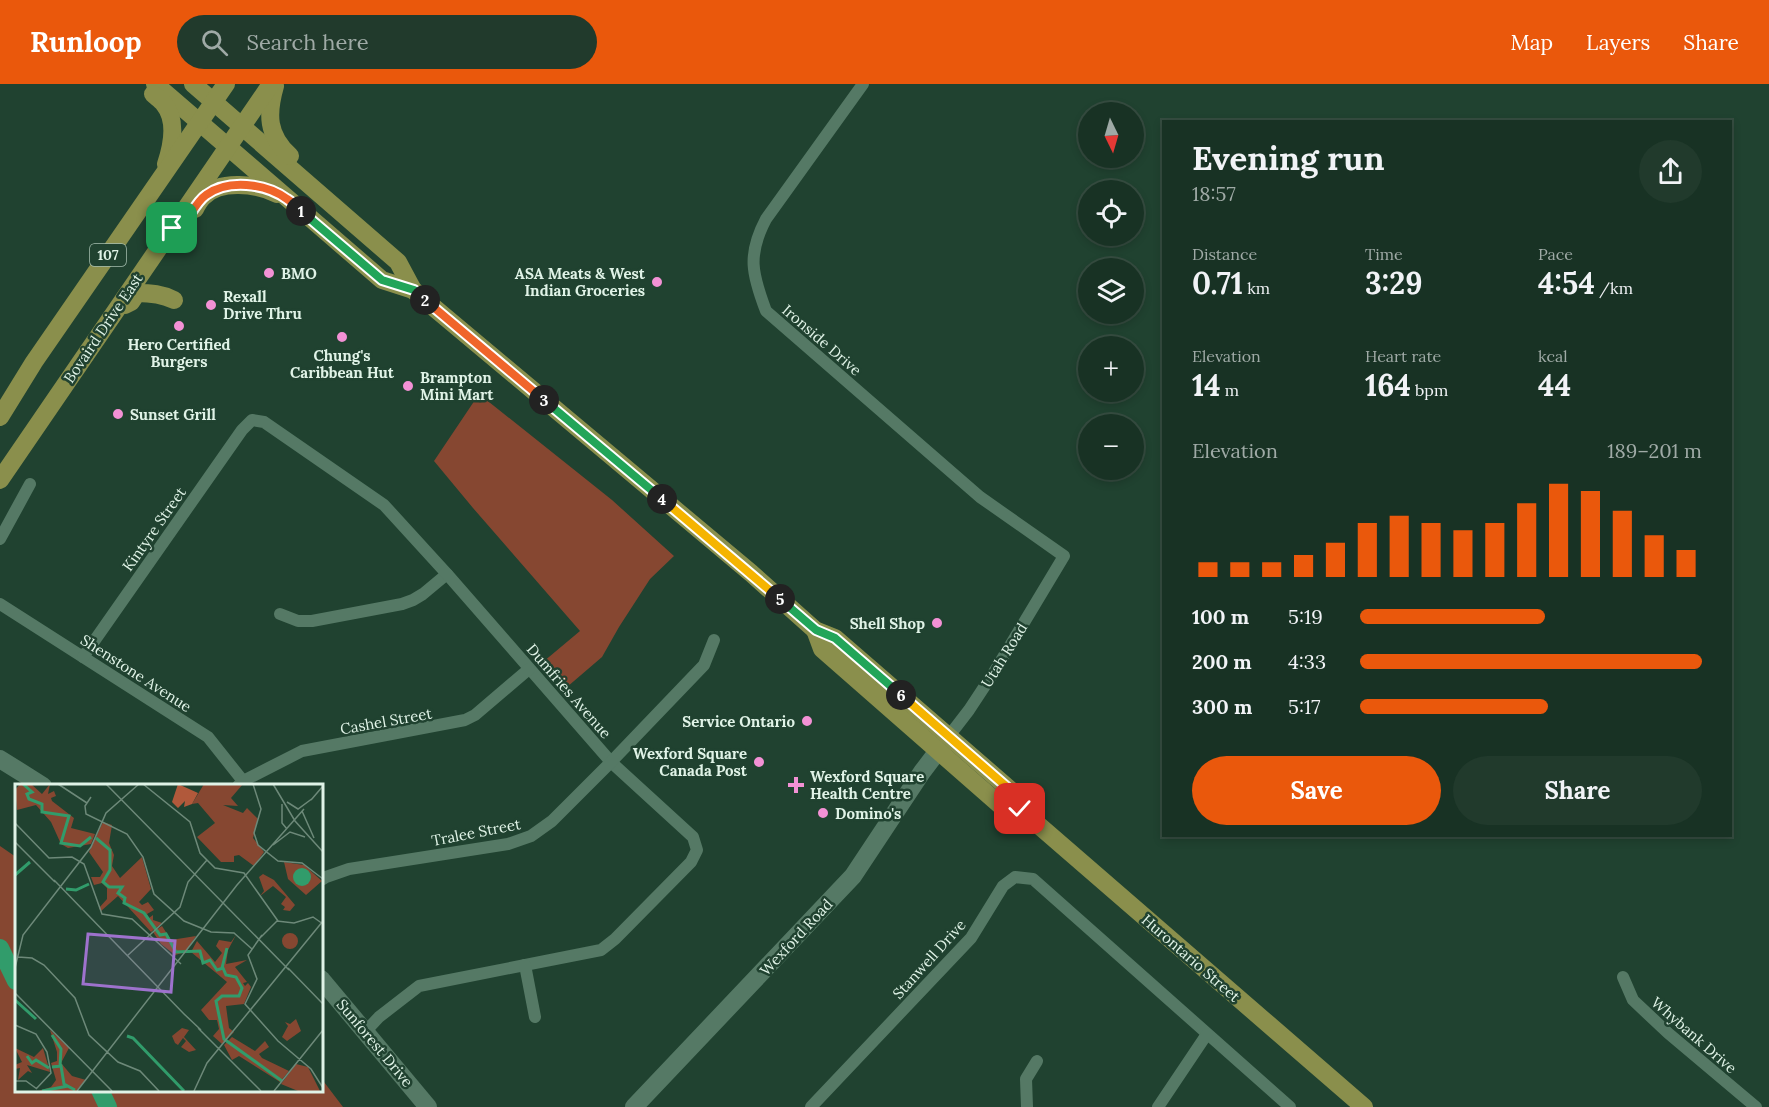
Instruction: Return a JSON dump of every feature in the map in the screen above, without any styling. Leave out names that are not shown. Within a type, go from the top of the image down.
[{"type":"main road","points":[[143,84],[165,105],[172,132],[171,146],[160,179]]},
{"type":"main road","name":"Hurontario Street","points":[[155,84],[382,280],[414,290]]},
{"type":"main road","name":"Hurontario Street","points":[[193,84],[398,262],[414,290],[816,630],[835,638],[1015,794],[1020,809]]},
{"type":"main road","name":"107","points":[[0,417],[226,84]]},
{"type":"main road","name":"107","points":[[228,147],[271,84]]},
{"type":"main road","points":[[276,84],[270,103],[270,119],[275,139],[306,170],[308,184]]},
{"type":"main road","name":"Bovaird Drive East","points":[[0,480],[228,147]]},
{"type":"main road","points":[[172,228],[183,225],[204,196],[229,186],[254,186],[286,198]]},
{"type":"main road","points":[[115,310],[131,302],[137,293],[167,296],[174,300]]},
{"type":"main road","points":[[0,400],[10,384],[24,379]]},
{"type":"main road","name":"Hurontario Street","points":[[816,630],[822,649],[1000,805],[1020,809],[1364,1107]]},
{"type":"street","name":"Ironside Drive","points":[[863,84],[766,219],[758,235],[753,254],[754,271],[766,311],[980,497],[1064,556]]},
{"type":"street","name":"Dumfries Avenue","points":[[252,420],[264,422],[384,505],[611,762],[693,837],[697,850],[691,862],[615,939],[601,950],[419,986],[366,1031]]},
{"type":"street","name":"Kintyre Street","points":[[83,657],[242,430],[252,420]]},
{"type":"street","points":[[0,539],[30,484]]},
{"type":"street","name":"Utah Road","points":[[938,751],[996,669],[1064,556]]},
{"type":"street","points":[[280,614],[298,621],[312,621],[402,604],[423,594],[447,574]]},
{"type":"street","name":"Shenstone Avenue","points":[[0,604],[208,736],[241,783]]},
{"type":"street","name":"Tralee Street","points":[[322,879],[349,869],[508,843],[531,836],[552,821],[704,665],[714,639]]},
{"type":"street","name":"Cashel Street","points":[[241,783],[302,751],[465,720],[476,715],[529,669]]},
{"type":"street","name":"Wexford Road","points":[[634,1107],[853,876],[921,772],[938,751]]},
{"type":"street","points":[[0,759],[40,784]]},
{"type":"street","name":"Stanwell Drive","points":[[811,1107],[971,938],[1003,886],[1015,878],[1033,879],[1290,1107]]},
{"type":"street","points":[[525,965],[535,1017]]},
{"type":"street","name":"Whybank Drive","points":[[1623,977],[1633,1000],[1668,1033],[1756,1107]]},
{"type":"street","name":"Sunforest Drive","points":[[322,980],[428,1107]]},
{"type":"street","points":[[1158,1107],[1207,1034]]},
{"type":"street","points":[[1027,1107],[1026,1079],[1037,1061]]},
{"type":"shaded area","points":[[479,394],[612,500],[674,556],[650,579],[602,657],[567,687],[543,662],[580,631],[434,461]]},
{"type":"shaded area","points":[[0,846],[15,856],[15,1092],[322,1092],[322,1079],[343,1107],[0,1107]]},
{"type":"waterway","points":[[0,948],[15,979]]},
{"type":"waterway","points":[[101,1092],[108,1107]]},
{"type":"place","name":"BMO","points":[[269,273]]},
{"type":"place","name":"ASA Meats & West Indian Groceries","points":[[657,282]]},
{"type":"place","name":"Rexall Drive Thru","points":[[211,305]]},
{"type":"place","name":"Hero Certified Burgers","points":[[179,326]]},
{"type":"place","name":"Chung's Caribbean Hut","points":[[342,337]]},
{"type":"place","name":"Brampton Mini Mart","points":[[408,386]]},
{"type":"place","name":"Sunset Grill","points":[[118,414]]},
{"type":"place","name":"Shell Shop","points":[[937,623]]},
{"type":"place","name":"Service Ontario","points":[[807,721]]},
{"type":"place","name":"Wexford Square Canada Post","points":[[759,762]]},
{"type":"place","name":"Wexford Square Health Centre","points":[[796,785]]},
{"type":"place","name":"Domino's","points":[[823,813]]},
{"type":"route","points":[[172,228],[183,225],[204,196],[229,186],[254,186],[286,198],[382,280],[414,290],[816,630],[835,638],[1015,794],[1020,809]]}]
